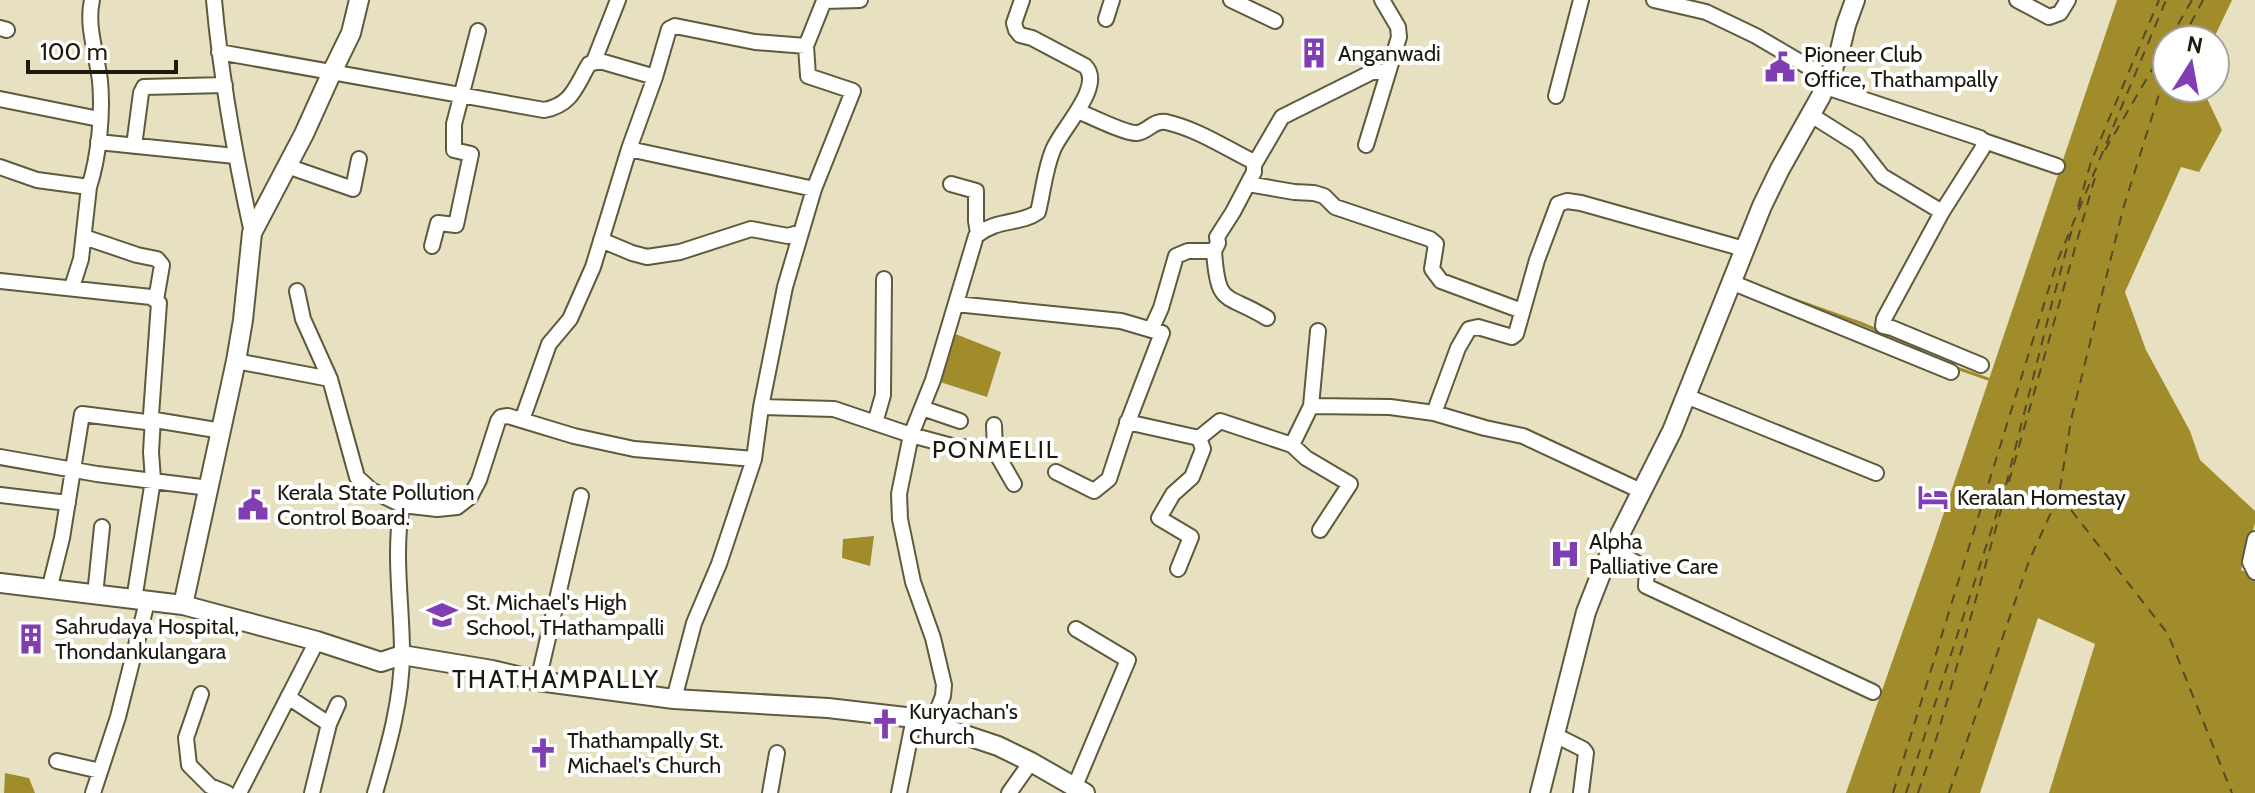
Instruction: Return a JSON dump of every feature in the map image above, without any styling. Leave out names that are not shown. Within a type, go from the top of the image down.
[{"type":"main road","points":[[183,605],[236,361],[252,233],[351,33],[359,0]]},
{"type":"main road","points":[[1540,793],[1586,612],[1612,549],[1672,431],[1744,249],[1780,169],[1827,83],[1855,0]]},
{"type":"main road","points":[[0,583],[183,605],[317,641],[381,662],[402,655],[538,681],[674,699],[828,708],[923,721],[998,746],[1080,790]]},
{"type":"street","points":[[72,287],[81,259],[89,187],[98,142],[100,83],[91,26],[92,0]]},
{"type":"street","points":[[214,0],[235,156],[252,233]]},
{"type":"street","points":[[594,61],[618,0]]},
{"type":"street","points":[[674,699],[694,623],[719,564],[754,459],[785,287],[801,232],[814,189],[853,91],[808,76],[806,46],[824,1],[860,0]]},
{"type":"street","points":[[978,233],[998,223],[1029,219],[1038,212],[1052,150],[1078,111],[1091,79],[1090,71],[1072,59],[1020,35],[1014,23],[1022,0]]},
{"type":"street","points":[[1106,19],[1112,0]]},
{"type":"street","points":[[1231,0],[1275,21]]},
{"type":"street","points":[[1366,145],[1399,37],[1398,27],[1382,0]]},
{"type":"street","points":[[1556,96],[1581,0]]},
{"type":"street","points":[[1654,0],[1709,6],[1827,83],[2057,166]]},
{"type":"street","points":[[2017,0],[2049,17],[2060,13],[2068,0]]},
{"type":"street","points":[[522,420],[546,349],[574,312],[593,267],[669,29],[675,26],[755,42],[806,46]]},
{"type":"street","points":[[432,246],[438,223],[456,225],[471,154],[454,150],[454,124],[478,31]]},
{"type":"street","points":[[219,52],[544,110],[566,102],[589,64],[594,61],[655,77]]},
{"type":"street","points":[[1267,318],[1223,295],[1216,282],[1214,251],[1217,237],[1282,117],[1372,72],[1388,72]]},
{"type":"street","points":[[134,146],[144,87],[225,85]]},
{"type":"street","points":[[0,99],[99,119]]},
{"type":"street","points":[[1078,111],[1135,133],[1154,123],[1166,122],[1206,137],[1252,161],[1254,165]]},
{"type":"street","points":[[1811,115],[1857,144],[1882,176],[1942,212]]},
{"type":"street","points":[[1981,365],[1883,326],[1942,212],[1984,141]]},
{"type":"street","points":[[98,142],[235,156]]},
{"type":"street","points":[[629,149],[814,189]]},
{"type":"street","points":[[287,166],[353,189],[359,159]]},
{"type":"street","points":[[0,167],[37,180],[89,187]]},
{"type":"street","points":[[899,793],[923,721],[943,696],[944,685],[933,638],[913,582],[900,519],[899,494],[911,435],[933,380],[978,233],[976,191],[951,184]]},
{"type":"street","points":[[1248,184],[1324,196],[1335,207],[1430,239],[1436,244],[1432,269],[1441,281],[1522,311]]},
{"type":"street","points":[[1434,413],[1458,348],[1469,329],[1478,327],[1512,337],[1516,334],[1537,260],[1558,204],[1567,201],[1744,249]]},
{"type":"street","points":[[601,240],[647,257],[680,252],[751,229],[788,236],[801,232]]},
{"type":"street","points":[[84,237],[157,259],[162,265],[156,300]]},
{"type":"street","points":[[1151,330],[1161,308],[1176,256],[1188,251],[1214,251]]},
{"type":"street","points":[[875,423],[883,395],[884,279]]},
{"type":"street","points":[[0,281],[151,297],[159,303],[151,415],[153,480],[140,601],[118,717],[93,793]]},
{"type":"street","points":[[1731,282],[1951,372]]},
{"type":"street","points":[[297,291],[303,319],[330,379],[357,477],[371,490],[402,505],[437,509],[457,507],[470,497],[479,480],[498,421],[508,416],[574,436],[634,449],[754,459]]},
{"type":"street","points":[[956,304],[1110,320],[1162,333],[1127,422],[1109,479],[1094,491],[1056,472]]},
{"type":"street","points":[[1292,445],[1311,406],[1318,331]]},
{"type":"street","points":[[236,361],[330,379]]},
{"type":"street","points":[[1686,396],[1876,473]]},
{"type":"street","points":[[1311,406],[1390,407],[1434,413],[1523,436],[1641,491]]},
{"type":"street","points":[[761,407],[834,409],[952,446],[995,451]]},
{"type":"street","points":[[922,408],[960,421]]},
{"type":"street","points":[[49,590],[62,538],[82,414],[146,422],[153,418],[222,431]]},
{"type":"street","points":[[1199,438],[1220,421],[1292,445],[1306,458],[1350,484],[1320,530]]},
{"type":"street","points":[[1127,422],[1199,438]]},
{"type":"street","points":[[994,425],[995,451],[1014,484]]},
{"type":"street","points":[[1178,569],[1191,537],[1159,518],[1173,494],[1192,477],[1203,449],[1199,438]]},
{"type":"street","points":[[0,457],[209,488]]},
{"type":"street","points":[[0,495],[68,503]]},
{"type":"street","points":[[538,681],[581,496]]},
{"type":"street","points":[[375,793],[394,723],[402,655],[398,545],[402,505]]},
{"type":"street","points":[[95,595],[102,527]]},
{"type":"street","points":[[2255,539],[2250,562],[2255,572]]},
{"type":"street","points":[[1612,549],[1647,569],[1646,586],[1873,692]]},
{"type":"street","points":[[1076,629],[1128,660],[1080,790]]},
{"type":"street","points":[[239,793],[317,641]]},
{"type":"street","points":[[201,694],[186,738],[189,765],[210,786],[227,793]]},
{"type":"street","points":[[288,697],[329,724]]},
{"type":"street","points":[[312,793],[329,724],[338,704]]},
{"type":"street","points":[[1555,735],[1586,753],[1581,793]]},
{"type":"street","points":[[770,793],[777,753]]},
{"type":"street","points":[[57,761],[100,771]]},
{"type":"street","points":[[1009,793],[1031,762]]},
{"type":"shaded area","points":[[2117,0],[2232,0],[2221,24],[2151,24],[2151,104],[2210,104],[2222,130],[2199,172],[2181,167],[2125,292],[2146,350],[2190,431],[2200,460],[2255,511],[2255,523],[2241,570],[2255,576],[2255,793],[2049,793],[2095,644],[2038,618],[1980,793],[1846,793]]},
{"type":"shaded area","points":[[953,333],[1001,352],[987,397],[940,382]]},
{"type":"shaded area","points":[[874,536],[870,566],[842,558],[843,539]]},
{"type":"shaded area","points":[[5,773],[29,778],[35,793],[4,793]]},
{"type":"waterway","points":[[1784,296],[1860,323],[1926,354]]},
{"type":"waterway","points":[[1954,367],[1988,379]]},
{"type":"ferry route","points":[[2078,207],[2091,162],[2159,0]]},
{"type":"ferry route","points":[[1893,793],[2057,262],[2166,0]]},
{"type":"ferry route","points":[[2178,24],[2192,0]]},
{"type":"ferry route","points":[[2190,24],[2203,0]]},
{"type":"ferry route","points":[[2105,150],[2151,71]]},
{"type":"ferry route","points":[[1949,793],[2029,561],[2059,495],[2071,420],[2123,209],[2156,104]]},
{"type":"ferry route","points":[[1918,793],[1938,733],[2097,170]]},
{"type":"ferry route","points":[[1906,793],[2006,485],[2072,229]]},
{"type":"ferry route","points":[[2060,496],[2168,634],[2232,793]]},
{"type":"place","name":"Anganwadi","points":[[1314,53]]},
{"type":"place","name":"Pioneer Club Office, Thathampally","points":[[1780,67]]},
{"type":"place","name":"Keralan Homestay","points":[[1933,497]]},
{"type":"place","name":"Kerala State Pollution Control Board.","points":[[253,505]]},
{"type":"place","name":"Alpha Palliative Care","points":[[1565,554]]},
{"type":"place","name":"St. Michael's High School, THathampalli","points":[[442,615]]},
{"type":"place","name":"Sahrudaya Hospital, Thondankulangara","points":[[31,639]]},
{"type":"place","name":"Kuryachan's Church","points":[[885,724]]},
{"type":"place","name":"Thathampally St. Michael's Church","points":[[543,753]]},
{"type":"district","name":"PONMELIL","points":[[996,450]]},
{"type":"district","name":"THATHAMPALLY","points":[[556,679]]}]
